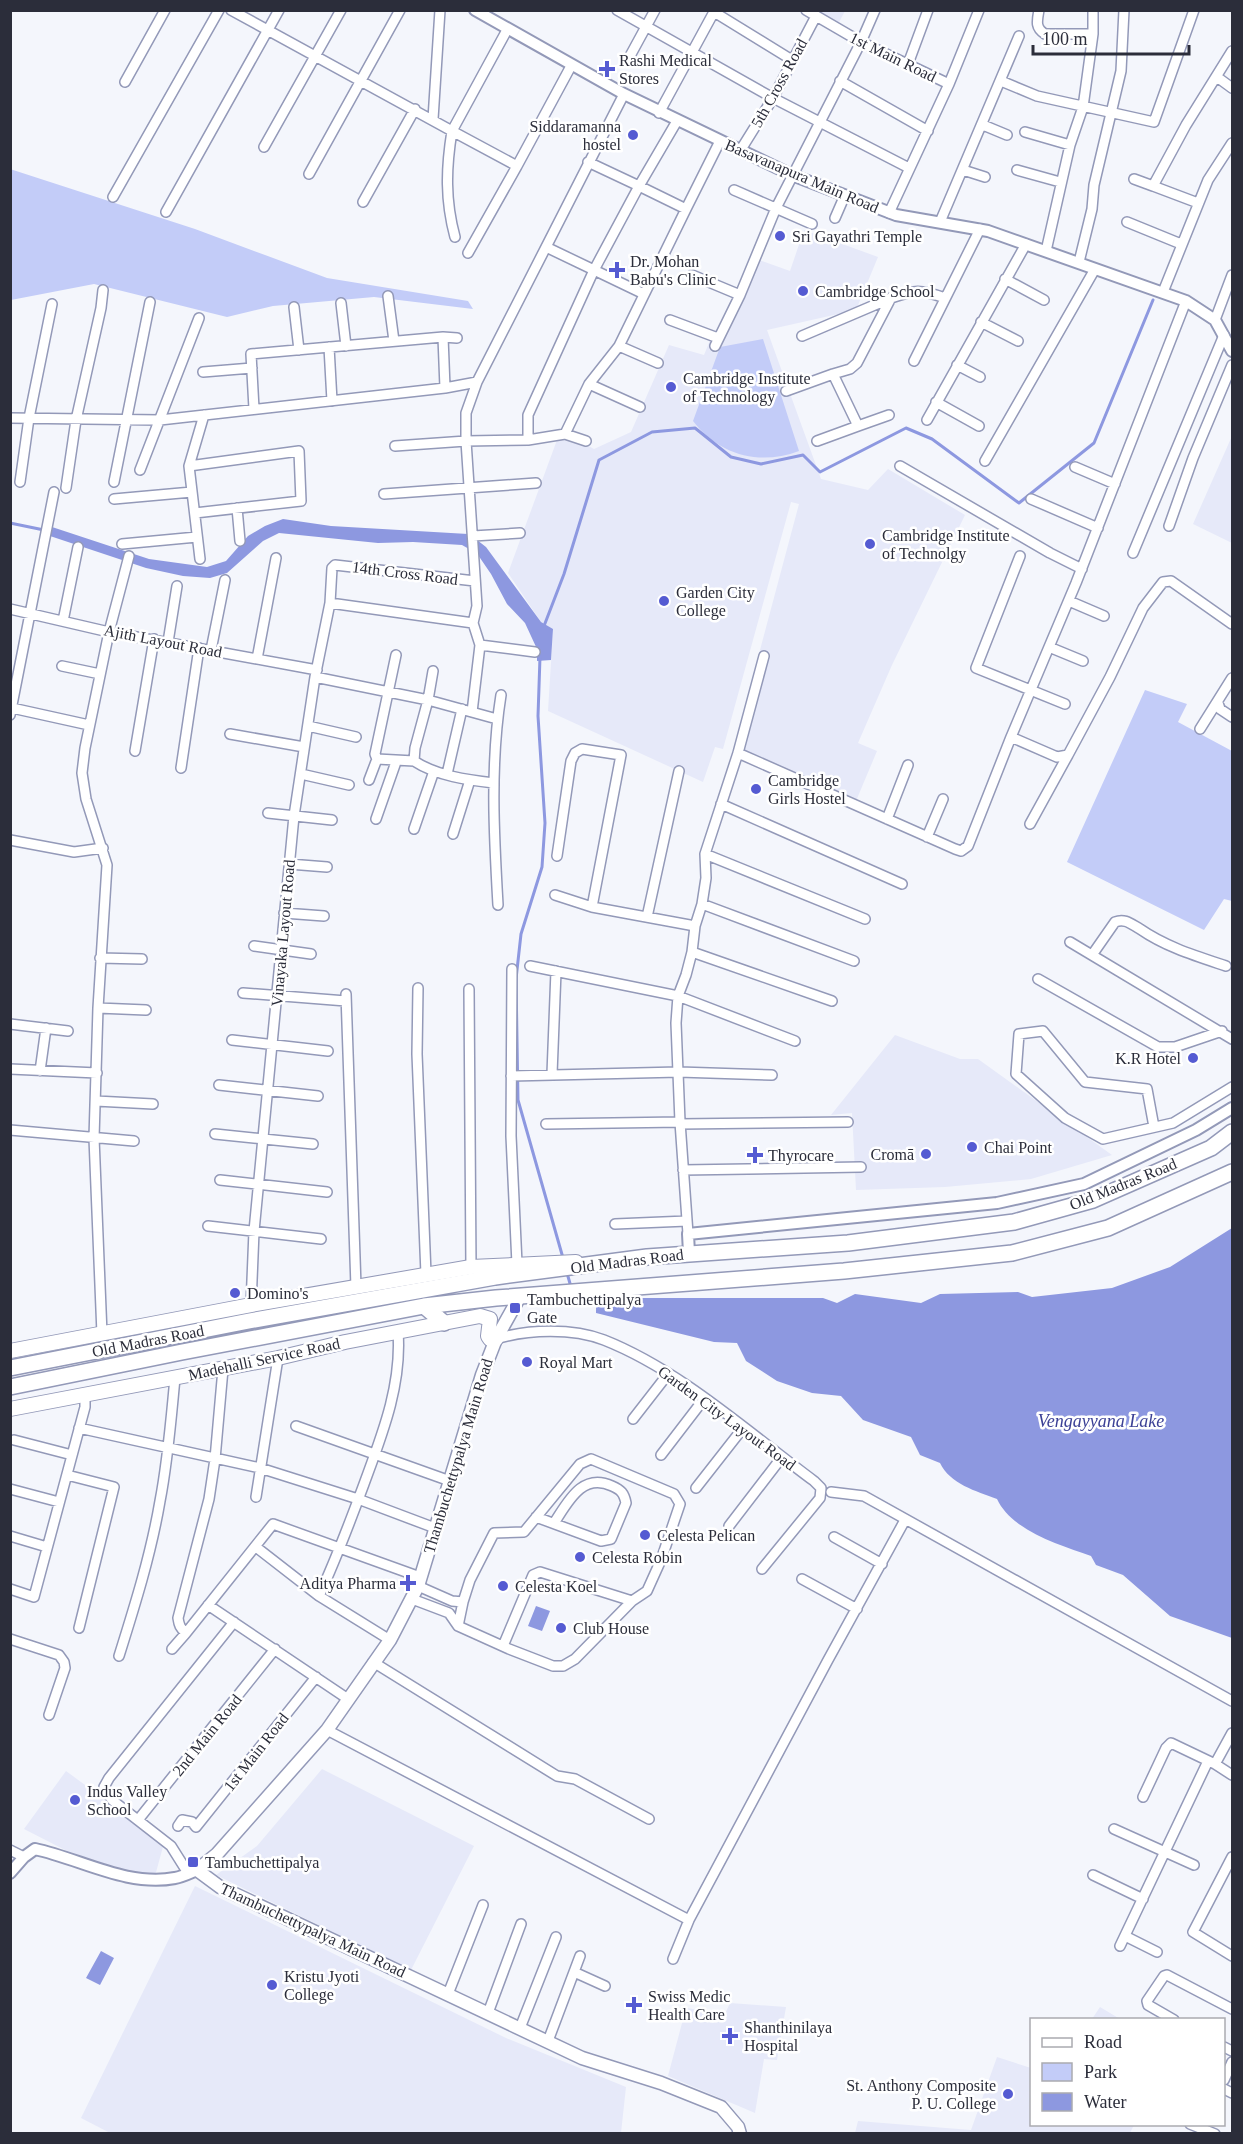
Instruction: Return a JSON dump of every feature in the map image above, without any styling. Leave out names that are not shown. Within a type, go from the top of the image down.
[{"type":"highway","name":"Old Madras Road","points":[[10,1368],[249,1321],[495,1277],[690,1253],[848,1243],[1014,1222],[1093,1200],[1210,1148],[1233,1132]]},
{"type":"highway","name":"Old Madras Road","points":[[10,1387],[424,1306],[520,1296],[844,1271],[1012,1253],[1108,1228],[1233,1172]]},
{"type":"highway","points":[[424,1306],[444,1323]]},
{"type":"main road","points":[[10,1351],[251,1305],[471,1267],[570,1261],[592,1264]]},
{"type":"main road","name":"Thambuchettypalya Main Road","points":[[520,1296],[496,1340],[482,1375],[419,1581],[390,1640],[327,1730],[217,1854],[193,1872],[220,1887],[582,2058],[661,2083],[721,2107],[738,2127],[740,2133]]},
{"type":"main road","name":"Madehalli Service Road","points":[[10,1409],[485,1316],[490,1318],[488,1336],[496,1340]]},
{"type":"street","points":[[125,82],[165,10]]},
{"type":"street","points":[[113,197],[219,10]]},
{"type":"street","points":[[231,10],[518,166]]},
{"type":"street","points":[[166,212],[279,10]]},
{"type":"street","points":[[264,147],[341,10]]},
{"type":"street","points":[[309,174],[400,10]]},
{"type":"street","points":[[434,119],[440,10]]},
{"type":"street","points":[[616,10],[819,123],[909,168]]},
{"type":"street","points":[[630,56],[655,10]]},
{"type":"street","name":"1st Main Road","points":[[806,10],[861,42],[949,84]]},
{"type":"street","points":[[670,320],[716,342],[740,295],[776,208],[875,10]]},
{"type":"street","points":[[908,64],[927,10]]},
{"type":"street","points":[[889,213],[949,84],[979,10]]},
{"type":"street","points":[[1039,10],[1036,24],[1039,31],[1045,34],[1092,34]]},
{"type":"street","points":[[1046,251],[1060,182],[1083,107],[1093,10]]},
{"type":"street","points":[[1079,262],[1092,209],[1094,185],[1121,71],[1124,10]]},
{"type":"street","points":[[1000,81],[1034,95],[1154,122],[1194,10]]},
{"type":"street","name":"Basavanapura Main Road","points":[[475,11],[624,94],[792,175],[889,213],[988,231],[1186,301],[1215,320],[1233,351]]},
{"type":"street","points":[[659,112],[715,11],[792,60]]},
{"type":"street","name":"5th Cross Road","points":[[740,150],[773,98],[816,16]]},
{"type":"street","points":[[454,237],[448,200],[447,161],[452,131],[507,30]]},
{"type":"street","points":[[940,222],[1019,36]]},
{"type":"street","points":[[1153,186],[1186,125],[1233,51]]},
{"type":"street","points":[[468,253],[518,166],[571,66]]},
{"type":"street","points":[[1217,77],[1233,88]]},
{"type":"street","points":[[840,81],[928,131]]},
{"type":"street","points":[[447,774],[467,711],[480,645],[473,623],[477,606],[466,413],[477,382],[624,94]]},
{"type":"street","points":[[363,202],[415,109]]},
{"type":"street","points":[[528,440],[528,415],[594,270],[677,121]]},
{"type":"street","points":[[982,125],[1007,135]]},
{"type":"street","points":[[1025,132],[1070,145]]},
{"type":"street","points":[[565,434],[589,384],[619,346],[720,141]]},
{"type":"street","points":[[1163,292],[1208,180],[1233,143]]},
{"type":"street","points":[[588,162],[686,209]]},
{"type":"street","points":[[963,170],[985,177]]},
{"type":"street","points":[[1017,170],[1060,182]]},
{"type":"street","points":[[1134,179],[1198,203]]},
{"type":"street","points":[[734,190],[812,224]]},
{"type":"street","points":[[834,218],[845,195]]},
{"type":"street","points":[[1127,222],[1181,244]]},
{"type":"street","points":[[914,360],[945,298],[988,231]]},
{"type":"street","points":[[927,420],[1026,244]]},
{"type":"street","points":[[546,248],[644,294]]},
{"type":"street","points":[[985,461],[1095,268]]},
{"type":"street","points":[[692,275],[740,295]]},
{"type":"street","points":[[1215,320],[1233,275]]},
{"type":"street","points":[[1005,279],[1044,300]]},
{"type":"street","points":[[66,488],[76,420],[103,290]]},
{"type":"street","points":[[802,336],[891,298],[916,290],[945,298]]},
{"type":"street","points":[[388,296],[394,341]]},
{"type":"street","points":[[786,391],[850,369],[857,363],[891,298]]},
{"type":"street","points":[[738,753],[927,837],[961,850],[968,846],[1069,601],[1186,301]]},
{"type":"street","points":[[114,482],[150,302]]},
{"type":"street","points":[[341,303],[346,346]]},
{"type":"street","points":[[20,482],[29,418],[52,304]]},
{"type":"street","points":[[294,307],[299,350]]},
{"type":"street","points":[[140,470],[199,318]]},
{"type":"street","points":[[981,322],[1018,340]]},
{"type":"street","points":[[1133,553],[1224,335]]},
{"type":"street","points":[[443,336],[445,388]]},
{"type":"street","points":[[254,409],[251,354],[443,336],[457,338]]},
{"type":"street","points":[[619,346],[658,363]]},
{"type":"street","points":[[329,347],[332,400]]},
{"type":"street","points":[[957,365],[980,377]]},
{"type":"street","points":[[1169,526],[1193,458],[1233,365]]},
{"type":"street","points":[[203,372],[252,368]]},
{"type":"street","points":[[833,374],[858,426]]},
{"type":"street","points":[[10,418],[160,420],[445,388],[477,382]]},
{"type":"street","points":[[589,384],[640,407]]},
{"type":"street","points":[[936,402],[978,426]]},
{"type":"street","points":[[200,559],[189,466],[204,415]]},
{"type":"street","points":[[817,441],[889,415]]},
{"type":"street","points":[[395,446],[528,440],[565,434],[586,441]]},
{"type":"street","points":[[1175,450],[1193,458]]},
{"type":"street","points":[[189,466],[299,451],[301,501],[195,513]]},
{"type":"street","points":[[900,466],[1050,553],[1082,568]]},
{"type":"street","points":[[1075,467],[1114,484]]},
{"type":"street","points":[[384,494],[536,483]]},
{"type":"street","points":[[54,492],[11,711],[90,725]]},
{"type":"street","points":[[114,500],[192,492]]},
{"type":"street","points":[[1031,499],[1098,528]]},
{"type":"street","points":[[237,508],[240,541]]},
{"type":"street","points":[[473,536],[520,533]]},
{"type":"street","points":[[122,544],[197,537]]},
{"type":"street","points":[[63,621],[78,547]]},
{"type":"street","points":[[1020,555],[976,668],[1065,704]]},
{"type":"street","points":[[102,1334],[94,1138],[100,958],[107,865],[86,798],[82,773],[109,632],[129,556]]},
{"type":"street","points":[[256,659],[276,558]]},
{"type":"street","name":"14th Cross Road","points":[[335,565],[475,581]]},
{"type":"street","name":"Vinayaka Layout Road","points":[[251,1305],[254,1231],[294,816],[316,673],[330,603],[332,568],[335,565]]},
{"type":"street","points":[[211,650],[225,580]]},
{"type":"street","points":[[1030,824],[1072,751],[1143,608],[1163,582],[1171,581],[1233,624]]},
{"type":"street","points":[[168,642],[177,586]]},
{"type":"street","points":[[1069,601],[1104,616]]},
{"type":"street","points":[[330,603],[473,623]]},
{"type":"street","name":"Ajith Layout Road","points":[[10,609],[109,632],[256,659],[497,719]]},
{"type":"street","points":[[135,751],[154,639]]},
{"type":"street","points":[[480,645],[535,652]]},
{"type":"street","points":[[1049,647],[1083,661]]},
{"type":"street","points":[[181,768],[199,648]]},
{"type":"street","points":[[369,780],[377,759],[375,754],[396,655]]},
{"type":"street","points":[[690,1253],[680,1123],[676,1023],[678,996],[692,952],[695,926],[702,904],[706,878],[705,854],[738,753],[764,656]]},
{"type":"street","points":[[62,666],[100,674]]},
{"type":"street","points":[[414,761],[433,671]]},
{"type":"street","points":[[1200,729],[1233,678]]},
{"type":"street","points":[[498,905],[494,783],[497,719],[501,695]]},
{"type":"street","points":[[1218,703],[1220,709],[1233,717]]},
{"type":"street","points":[[308,726],[356,737]]},
{"type":"street","points":[[230,734],[304,747]]},
{"type":"street","points":[[1011,737],[1057,757],[1068,755]]},
{"type":"street","points":[[557,856],[571,761],[575,753],[582,749],[621,755],[592,907]]},
{"type":"street","points":[[377,759],[396,762],[414,761],[434,771],[494,783]]},
{"type":"street","points":[[376,819],[396,762]]},
{"type":"street","points":[[887,819],[908,765]]},
{"type":"street","points":[[414,829],[434,771]]},
{"type":"street","points":[[646,917],[679,771]]},
{"type":"street","points":[[301,774],[349,785]]},
{"type":"street","points":[[453,834],[470,780]]},
{"type":"street","points":[[927,837],[944,799]]},
{"type":"street","points":[[721,804],[902,884]]},
{"type":"street","points":[[268,813],[332,820]]},
{"type":"street","points":[[10,840],[74,852],[103,848]]},
{"type":"street","points":[[705,854],[865,919]]},
{"type":"street","points":[[289,864],[327,867]]},
{"type":"street","points":[[555,895],[592,907],[695,926]]},
{"type":"street","points":[[702,904],[854,961]]},
{"type":"street","points":[[284,913],[324,916]]},
{"type":"street","points":[[1092,955],[1114,922],[1120,920],[1127,921],[1181,951],[1226,966]]},
{"type":"street","points":[[1070,942],[1233,1039]]},
{"type":"street","points":[[254,946],[312,954]]},
{"type":"street","points":[[692,952],[832,1001]]},
{"type":"street","points":[[100,958],[142,959]]},
{"type":"street","points":[[530,966],[678,996],[795,1041]]},
{"type":"street","points":[[512,969],[515,1076],[512,1136],[517,1264]]},
{"type":"street","points":[[552,1074],[556,971]]},
{"type":"street","points":[[1038,979],[1158,1047],[1175,1047],[1222,1031]]},
{"type":"street","points":[[418,988],[417,1054],[426,1275]]},
{"type":"street","points":[[469,989],[471,1267]]},
{"type":"street","points":[[243,993],[346,997],[356,1287]]},
{"type":"street","points":[[98,1008],[147,1010]]},
{"type":"street","points":[[10,1024],[68,1031]]},
{"type":"street","points":[[40,1071],[46,1028]]},
{"type":"street","points":[[1154,1127],[1147,1089],[1085,1082],[1043,1031],[1019,1034],[1016,1074],[1065,1118],[1103,1139],[1154,1127],[1180,1119],[1233,1087]]},
{"type":"street","points":[[232,1040],[328,1051]]},
{"type":"street","points":[[10,1069],[97,1073]]},
{"type":"street","points":[[515,1076],[679,1072],[772,1075]]},
{"type":"street","points":[[219,1085],[318,1096]]},
{"type":"street","points":[[96,1101],[153,1104]]},
{"type":"street","points":[[688,1234],[997,1203],[1084,1184],[1196,1130],[1233,1108]]},
{"type":"street","points":[[546,1124],[848,1122]]},
{"type":"street","points":[[10,1130],[134,1141]]},
{"type":"street","points":[[215,1134],[313,1144]]},
{"type":"street","points":[[683,1170],[861,1167]]},
{"type":"street","points":[[219,1180],[327,1192]]},
{"type":"street","points":[[615,1224],[687,1221]]},
{"type":"street","points":[[208,1226],[321,1239]]},
{"type":"street","points":[[319,1596],[341,1548],[392,1401],[399,1363],[398,1332]]},
{"type":"street","name":"Garden City Layout Road","points":[[496,1340],[508,1335],[532,1332],[586,1335],[603,1340],[668,1374],[814,1481],[821,1488],[820,1498],[762,1569]]},
{"type":"street","points":[[256,1497],[278,1358]]},
{"type":"street","points":[[186,1633],[179,1626],[178,1618],[209,1499],[223,1369]]},
{"type":"street","points":[[633,1419],[668,1374]]},
{"type":"street","points":[[119,1656],[141,1585],[154,1529],[168,1449],[175,1378]]},
{"type":"street","points":[[10,1589],[34,1597],[85,1407],[85,1394]]},
{"type":"street","points":[[661,1455],[704,1399]]},
{"type":"street","points":[[296,1426],[450,1481]]},
{"type":"street","points":[[79,1428],[260,1468],[358,1499],[435,1528]]},
{"type":"street","points":[[696,1488],[743,1428]]},
{"type":"street","points":[[15,1440],[72,1455]]},
{"type":"street","points":[[729,1526],[782,1457]]},
{"type":"street","points":[[412,1599],[449,1612],[458,1626],[503,1646],[553,1666],[563,1666],[575,1659],[632,1601],[647,1591],[661,1560],[680,1504],[674,1494],[591,1459],[580,1464],[524,1532],[494,1533],[470,1580],[458,1626]]},
{"type":"street","points":[[613,1487],[619,1471]]},
{"type":"street","points":[[67,1475],[114,1487],[79,1628]]},
{"type":"street","points":[[536,1517],[601,1541],[611,1539],[626,1503],[622,1491],[605,1483],[592,1482],[582,1487],[570,1499],[554,1523]]},
{"type":"street","points":[[10,1489],[59,1502]]},
{"type":"street","points":[[831,1491],[864,1496],[1233,1701]]},
{"type":"street","points":[[673,1959],[690,1920],[905,1520]]},
{"type":"street","points":[[172,1649],[273,1524],[341,1548],[419,1581],[452,1600],[463,1602]]},
{"type":"street","points":[[10,1536],[47,1547]]},
{"type":"street","points":[[834,1537],[882,1564]]},
{"type":"street","points":[[256,1547],[319,1596],[390,1640]]},
{"type":"street","points":[[503,1646],[533,1575],[540,1572],[632,1601]]},
{"type":"street","points":[[802,1579],[857,1610]]},
{"type":"street","points":[[208,1605],[348,1699]]},
{"type":"street","points":[[10,1873],[24,1857],[35,1849],[54,1853],[118,1875],[152,1879],[176,1878],[193,1872],[171,1846],[112,1800],[104,1787],[234,1622]]},
{"type":"street","points":[[10,1639],[59,1655],[64,1662],[65,1668],[49,1715]]},
{"type":"street","name":"2nd Main Road","points":[[138,1820],[275,1649]]},
{"type":"street","points":[[373,1662],[557,1776],[575,1779],[649,1820]]},
{"type":"street","name":"1st Main Road","points":[[178,1826],[182,1820],[192,1822],[196,1827],[316,1677]]},
{"type":"street","points":[[327,1730],[690,1920]]},
{"type":"street","points":[[1120,1946],[1165,1850],[1212,1763],[1233,1733]]},
{"type":"street","points":[[1143,1797],[1166,1748],[1171,1743],[1233,1775]]},
{"type":"street","points":[[1114,1829],[1194,1864]]},
{"type":"street","points":[[10,1850],[24,1857]]},
{"type":"street","points":[[1233,1857],[1193,1932],[1233,1956]]},
{"type":"street","points":[[1093,1875],[1143,1899]]},
{"type":"street","points":[[448,1994],[483,1905]]},
{"type":"street","points":[[488,2013],[521,1924]]},
{"type":"street","points":[[1125,1936],[1157,1952]]},
{"type":"street","points":[[520,2028],[556,1937]]},
{"type":"street","points":[[548,2041],[580,1956]]},
{"type":"street","points":[[573,1972],[605,1986]]},
{"type":"street","points":[[1172,2018],[1148,2005],[1147,2001],[1167,1975],[1233,2009]]},
{"type":"street","points":[[1225,2078],[1233,2062]]},
{"type":"street","points":[[1202,2126],[1215,2133]]},
{"type":"shaded area","points":[[811,11],[845,11],[837,26]]},
{"type":"shaded area","points":[[804,230],[878,257],[856,310],[767,330],[821,479],[868,490],[888,469],[965,515],[892,665],[858,743],[877,751],[856,801],[733,751],[799,504],[791,502],[723,749],[715,747],[703,782],[548,711],[553,630],[541,622],[508,573],[557,440],[576,439],[594,449],[631,432],[669,345],[704,355],[713,333],[725,332],[756,259],[790,271]]},
{"type":"shaded area","points":[[1232,436],[1232,543],[1193,524]]},
{"type":"shaded area","points":[[895,1035],[960,1059],[978,1059],[1112,1155],[1031,1179],[945,1187],[856,1190],[852,1113],[831,1115]]},
{"type":"shaded area","points":[[322,1769],[474,1846],[411,1970],[216,1875],[257,1846]]},
{"type":"shaded area","name":"Indus Valley School","points":[[66,1771],[164,1843],[155,1876],[112,1867],[65,1850],[24,1829]]},
{"type":"shaded area","name":"Kristu Jyoti College","points":[[195,1886],[506,2038],[626,2087],[621,2133],[112,2134],[81,2118]]},
{"type":"shaded area","name":"Shanthinilaya Hospital","points":[[730,2003],[786,2007],[777,2060],[764,2059],[755,2113],[668,2076],[686,2008],[725,2014]]},
{"type":"shaded area","points":[[1100,2007],[1118,2018],[1093,2018]]},
{"type":"shaded area","name":"St. Anthony Composite P. U. College","points":[[997,2057],[1030,2068],[1030,2126],[1134,2126],[1130,2133],[855,2133],[858,2121],[971,2130]]},
{"type":"green space","points":[[10,169],[195,229],[327,278],[468,301],[473,309],[374,297],[273,306],[227,317],[94,284],[11,300]]},
{"type":"green space","points":[[763,339],[799,451],[784,455],[755,457],[727,449],[703,433],[693,421],[720,347]]},
{"type":"green space","points":[[1145,690],[1187,704],[1178,722],[1232,751],[1232,901],[1224,899],[1204,930],[1067,862]]},
{"type":"water","points":[[283,519],[331,526],[468,534],[469,549],[462,545],[413,542],[378,543],[279,533],[263,541],[227,573],[210,578],[183,576],[146,568],[47,535],[49,526],[149,559],[207,567],[226,561],[248,536]]},
{"type":"water","points":[[477,540],[486,547],[541,622],[553,629],[551,660],[537,661],[537,649],[525,623],[507,604],[478,555]]},
{"type":"water","name":"Vengayyana Lake","points":[[1232,1228],[1232,1638],[1170,1616],[1123,1575],[1096,1565],[1091,1556],[1052,1542],[1025,1528],[1004,1510],[997,1499],[957,1482],[940,1463],[920,1455],[911,1437],[863,1420],[841,1396],[812,1393],[777,1381],[746,1361],[737,1343],[714,1342],[596,1313],[596,1298],[823,1298],[837,1303],[855,1294],[921,1303],[940,1294],[1018,1292],[1032,1297],[1112,1288],[1170,1267]]},
{"type":"water","points":[[536,1606],[550,1611],[542,1631],[528,1626]]},
{"type":"water","points":[[101,1951],[114,1958],[100,1985],[86,1978]]},
{"type":"waterway","points":[[544,626],[564,574],[599,460],[652,432],[695,428],[731,457],[761,464],[803,455],[820,472],[906,428],[932,439],[1019,503],[1094,443],[1153,300]]},
{"type":"waterway","points":[[10,523],[44,530]]},
{"type":"waterway","points":[[540,657],[538,716],[545,823],[542,867],[521,934],[516,979],[518,1100],[563,1258]]},
{"type":"waterway","points":[[567,1273],[571,1287]]},
{"type":"waterway","points":[[579,1298],[599,1302]]},
{"type":"place","name":"Rashi Medical Stores","points":[[607,69]]},
{"type":"place","name":"Siddaramanna hostel","points":[[633,135]]},
{"type":"place","name":"Sri Gayathri Temple","points":[[780,236]]},
{"type":"place","name":"Dr. Mohan Babu's Clinic","points":[[617,270]]},
{"type":"place","name":"Cambridge School","points":[[803,291]]},
{"type":"place","name":"Cambridge Institute of Technology","points":[[671,387]]},
{"type":"place","name":"Cambridge Institute of Technolgy","points":[[870,544]]},
{"type":"place","name":"Garden City College","points":[[664,601]]},
{"type":"place","name":"Cambridge Girls Hostel","points":[[756,789]]},
{"type":"place","name":"K.R Hotel","points":[[1193,1058]]},
{"type":"place","name":"Chai Point","points":[[972,1147]]},
{"type":"place","name":"Cromā","points":[[926,1154]]},
{"type":"place","name":"Thyrocare","points":[[755,1155]]},
{"type":"place","name":"Domino's","points":[[235,1293]]},
{"type":"place","name":"Tambuchettipalya Gate","points":[[515,1308]]},
{"type":"place","name":"Royal Mart","points":[[527,1362]]},
{"type":"place","name":"Celesta Pelican","points":[[645,1535]]},
{"type":"place","name":"Celesta Robin","points":[[580,1557]]},
{"type":"place","name":"Aditya Pharma","points":[[408,1583]]},
{"type":"place","name":"Celesta Koel","points":[[503,1586]]},
{"type":"place","name":"Club House","points":[[561,1628]]},
{"type":"place","name":"Indus Valley School","points":[[75,1800]]},
{"type":"place","name":"Tambuchettipalya","points":[[193,1862]]},
{"type":"place","name":"Kristu Jyoti College","points":[[272,1985]]},
{"type":"place","name":"Swiss Medic Health Care","points":[[634,2005]]},
{"type":"place","name":"Shanthinilaya Hospital","points":[[730,2036]]},
{"type":"place","name":"St. Anthony Composite P. U. College","points":[[1008,2094]]}]
